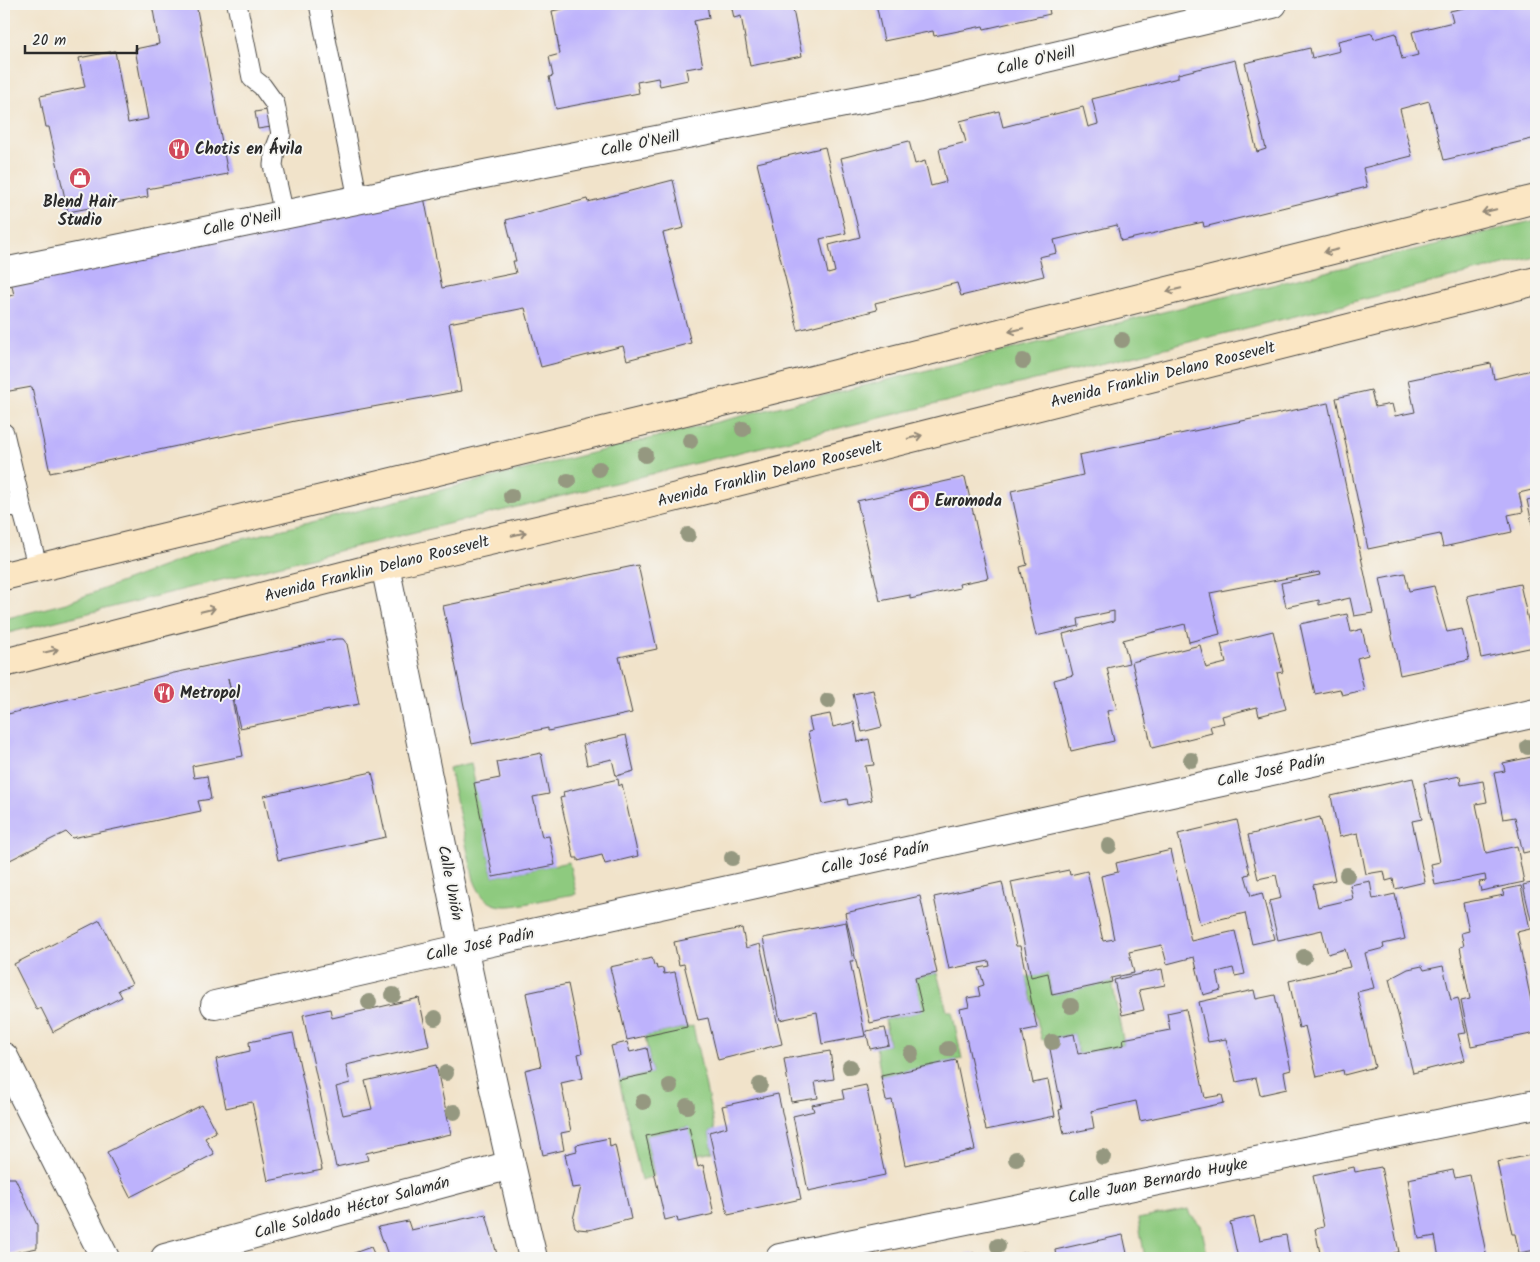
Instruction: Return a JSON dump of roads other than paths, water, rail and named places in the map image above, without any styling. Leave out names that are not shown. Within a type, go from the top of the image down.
[{"type":"main road","points":[[4,576],[915,355],[1536,199]]},
{"type":"main road","name":"Avenida Franklin Delano Roosevelt","points":[[4,663],[385,565],[656,502],[1536,281]]},
{"type":"street","name":"Calle O'Neill","points":[[4,272],[358,199],[920,88],[1273,4]]},
{"type":"street","name":"Calle Unión","points":[[385,565],[464,948],[533,1258]]},
{"type":"street","name":"Calle José Padín","points":[[215,1005],[464,948],[1536,713]]},
{"type":"street","points":[[4,1057],[106,1258]]},
{"type":"street","name":"Calle Juan Bernardo Huyke","points":[[785,1258],[1536,1104]]},
{"type":"street","name":"Calle Soldado Héctor Salamán","points":[[165,1258],[511,1165]]},
{"type":"lane","points":[[237,4],[252,78],[262,86],[275,104],[281,134],[275,150],[273,165],[284,214]]},
{"type":"lane","points":[[319,4],[358,199]]},
{"type":"lane","points":[[4,433],[12,506],[38,568]]},
{"type":"place","name":"Chotis en Ávila","points":[[179,149]]},
{"type":"place","name":"Blend Hair Studio","points":[[80,178]]},
{"type":"place","name":"Euromoda","points":[[919,501]]},
{"type":"place","name":"Metropol","points":[[164,693]]}]
